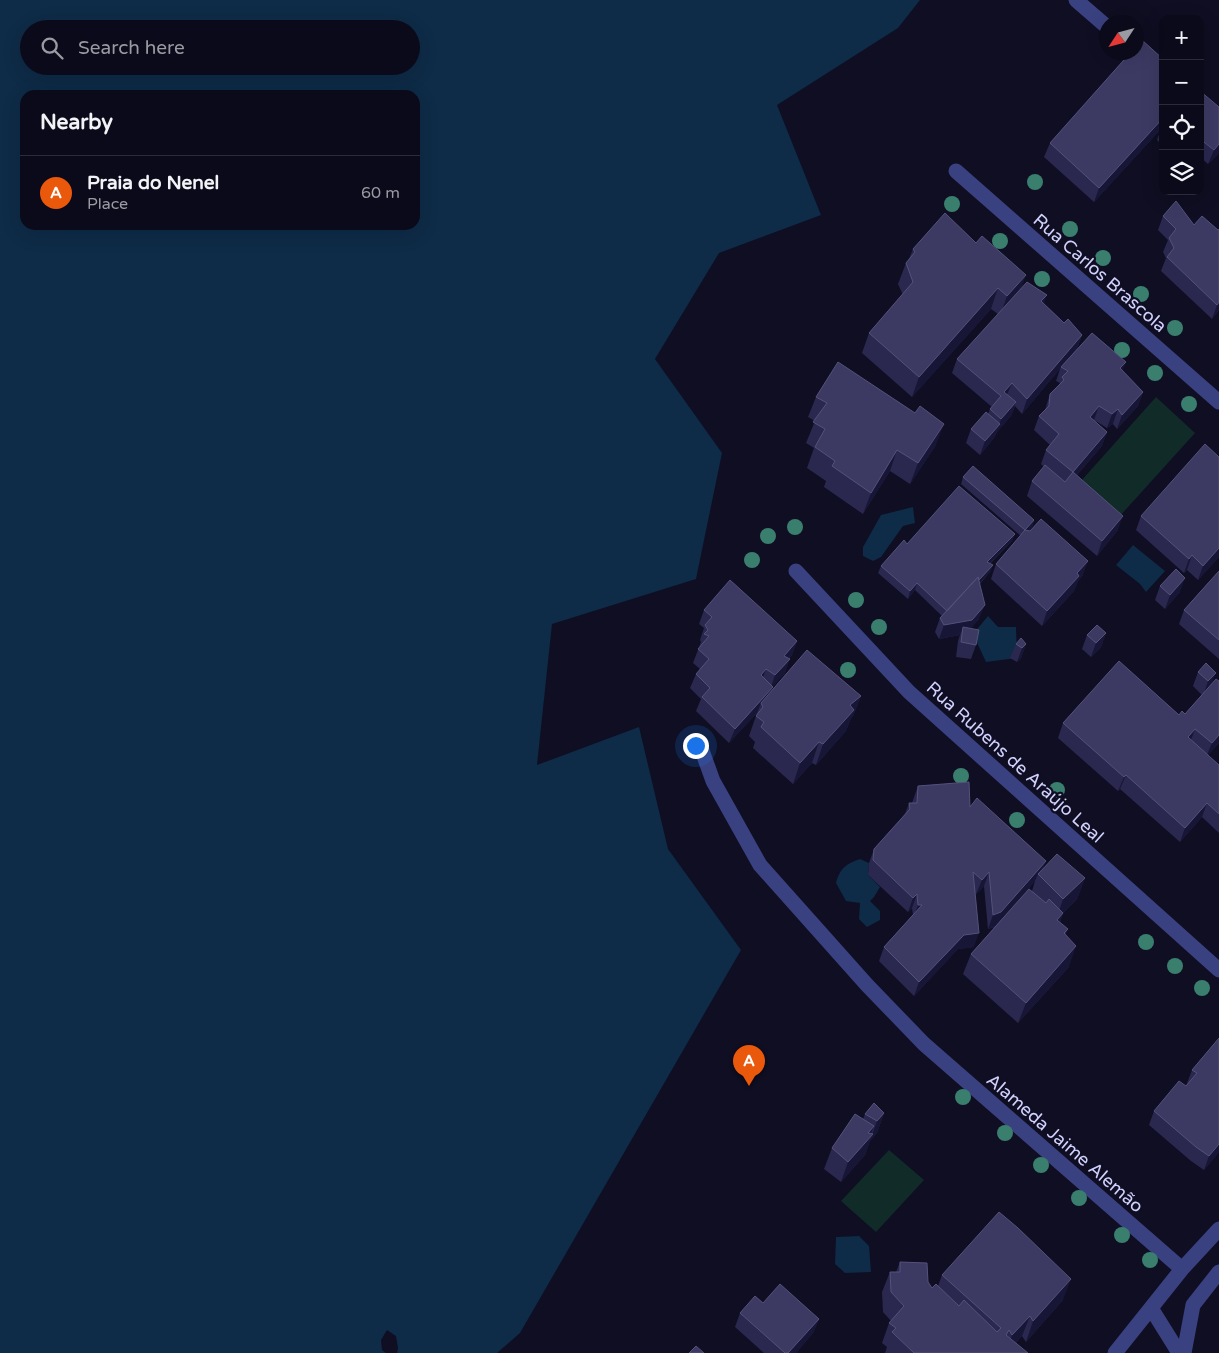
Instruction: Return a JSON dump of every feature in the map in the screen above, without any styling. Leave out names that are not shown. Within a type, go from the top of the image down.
[{"type":"street","points":[[1076,0],[1099,20]]},
{"type":"street","name":"Rua Carlos Brascola","points":[[956,171],[1219,402]]},
{"type":"street","name":"Rua Rubens de Araújo Leal","points":[[796,571],[909,692],[1219,970]]},
{"type":"street","name":"Alameda Jaime Alemão","points":[[700,745],[713,781],[760,865],[867,985],[924,1044],[1182,1269]]},
{"type":"street","points":[[1115,1353],[1182,1269],[1219,1229]]},
{"type":"street","points":[[1184,1353],[1193,1305],[1219,1272]]},
{"type":"street","points":[[1151,1308],[1179,1353]]},
{"type":"green space","points":[[1156,397],[1195,433],[1119,517],[1081,481]]},
{"type":"green space","points":[[889,1150],[924,1180],[876,1232],[841,1201]]},
{"type":"water","points":[[0,0],[920,0],[898,28],[777,105],[821,215],[719,253],[655,359],[722,453],[696,579],[552,624],[537,765],[639,727],[668,849],[741,950],[520,1333],[497,1353],[397,1353],[396,1336],[387,1330],[381,1340],[382,1350],[386,1353],[0,1353]]},
{"type":"water","points":[[913,507],[915,523],[903,526],[881,557],[873,561],[863,556],[863,547],[881,515]]},
{"type":"water","points":[[1133,545],[1165,571],[1146,592],[1140,584],[1116,565]]},
{"type":"water","points":[[988,616],[998,627],[1016,627],[1017,658],[986,662],[973,634]]},
{"type":"water","points":[[860,859],[869,863],[868,875],[880,887],[870,901],[880,911],[880,920],[867,927],[859,919],[860,903],[846,901],[836,883],[844,867]]},
{"type":"water","points":[[859,1236],[869,1246],[871,1272],[845,1273],[835,1264],[836,1237]]},
{"type":"building","points":[[1144,42],[1159,55],[1159,122],[1099,188],[1050,143],[1124,60],[1144,60]]},
{"type":"building","points":[[1204,94],[1219,107],[1219,144],[1214,150],[1204,142]]},
{"type":"building","points":[[1176,201],[1194,225],[1202,216],[1219,229],[1219,302],[1217,305],[1167,257],[1174,248],[1169,238],[1176,229],[1163,216]]},
{"type":"building","points":[[945,213],[976,243],[982,236],[1026,275],[1007,296],[998,288],[919,377],[869,333],[913,282],[906,263],[915,252],[913,249]]},
{"type":"building","points":[[1027,282],[1047,295],[1041,301],[1064,323],[1068,319],[1082,335],[1027,399],[1012,383],[1004,392],[1016,402],[1001,419],[990,409],[1001,396],[957,359]]},
{"type":"building","points":[[1092,333],[1126,362],[1120,368],[1143,392],[1122,415],[1118,409],[1112,414],[1099,406],[1090,417],[1107,432],[1073,472],[1046,450],[1059,434],[1039,416],[1049,406],[1050,394],[1064,380],[1062,377],[1068,371],[1061,367]]},
{"type":"building","points":[[838,362],[915,413],[920,406],[944,424],[918,463],[897,450],[871,493],[832,466],[835,461],[815,447],[825,429],[813,422],[827,403],[816,397]]},
{"type":"building","points":[[986,412],[1000,424],[985,441],[971,429]]},
{"type":"building","points":[[1205,444],[1219,457],[1219,548],[1203,566],[1192,555],[1189,559],[1141,516]]},
{"type":"building","points":[[1045,465],[1065,482],[1073,472],[1123,516],[1102,541],[1032,481]]},
{"type":"building","points":[[973,466],[1034,520],[1025,530],[963,477]]},
{"type":"building","points":[[959,486],[1015,534],[987,562],[993,565],[979,580],[978,577],[947,611],[917,583],[910,591],[881,566],[904,540],[907,544]]},
{"type":"building","points":[[1041,519],[1088,561],[1077,573],[1079,576],[1047,611],[996,564],[1025,530],[1030,531]]},
{"type":"building","points":[[1176,569],[1185,578],[1170,595],[1160,586]]},
{"type":"building","points":[[1219,571],[1219,640],[1184,610]]},
{"type":"building","points":[[978,577],[985,605],[972,620],[944,625],[940,618]]},
{"type":"building","points":[[730,580],[797,641],[784,656],[790,659],[775,675],[766,669],[761,675],[773,687],[735,729],[702,697],[710,688],[696,674],[709,659],[698,649],[709,636],[704,634],[708,630],[705,625],[712,617],[704,610]]},
{"type":"building","points":[[1097,625],[1106,633],[1096,643],[1087,635]]},
{"type":"building","points":[[963,627],[979,630],[976,645],[961,642]]},
{"type":"building","points":[[1021,638],[1026,644],[1022,648],[1016,644]]},
{"type":"building","points":[[807,650],[861,696],[850,705],[854,710],[823,744],[819,742],[800,763],[761,727],[764,722],[756,716],[763,707],[761,703]]},
{"type":"building","points":[[1119,661],[1179,715],[1182,711],[1185,714],[1216,679],[1219,681],[1219,735],[1212,743],[1195,729],[1188,737],[1219,765],[1219,814],[1207,803],[1185,828],[1126,775],[1124,777],[1063,723]]},
{"type":"building","points":[[1206,663],[1216,673],[1208,681],[1198,672]]},
{"type":"building","points":[[969,782],[970,807],[977,798],[1046,861],[1001,912],[993,915],[989,872],[982,880],[973,872],[979,933],[964,935],[919,982],[884,947],[922,905],[918,905],[917,894],[913,898],[873,860],[874,849],[910,809],[909,803],[917,803],[918,786]]},
{"type":"building","points":[[1057,854],[1085,878],[1063,899],[1038,874]]},
{"type":"building","points":[[1029,889],[1046,903],[1049,899],[1063,913],[1057,920],[1068,929],[1064,933],[1076,946],[1026,1003],[971,954]]},
{"type":"building","points":[[1219,1038],[1219,1144],[1209,1156],[1154,1111],[1179,1081],[1186,1086],[1197,1073],[1192,1070]]},
{"type":"building","points":[[874,1103],[884,1113],[877,1121],[865,1114]]},
{"type":"building","points":[[855,1114],[874,1126],[868,1133],[873,1134],[848,1162],[832,1148]]},
{"type":"building","points":[[999,1212],[1071,1279],[1033,1321],[1030,1316],[1012,1335],[1009,1330],[1006,1335],[1028,1353],[914,1353],[892,1332],[896,1328],[889,1323],[904,1306],[891,1292],[890,1272],[900,1272],[900,1262],[927,1263],[928,1282],[932,1288],[936,1284],[959,1306],[964,1300],[997,1332],[1001,1328],[942,1275]]},
{"type":"building","points":[[780,1284],[819,1319],[788,1353],[785,1353],[740,1313],[755,1296],[763,1303]]},
{"type":"building","points":[[696,1346],[704,1353],[689,1353]]},
{"type":"place","name":"Praia do Nenel","points":[[749,1086]]}]
